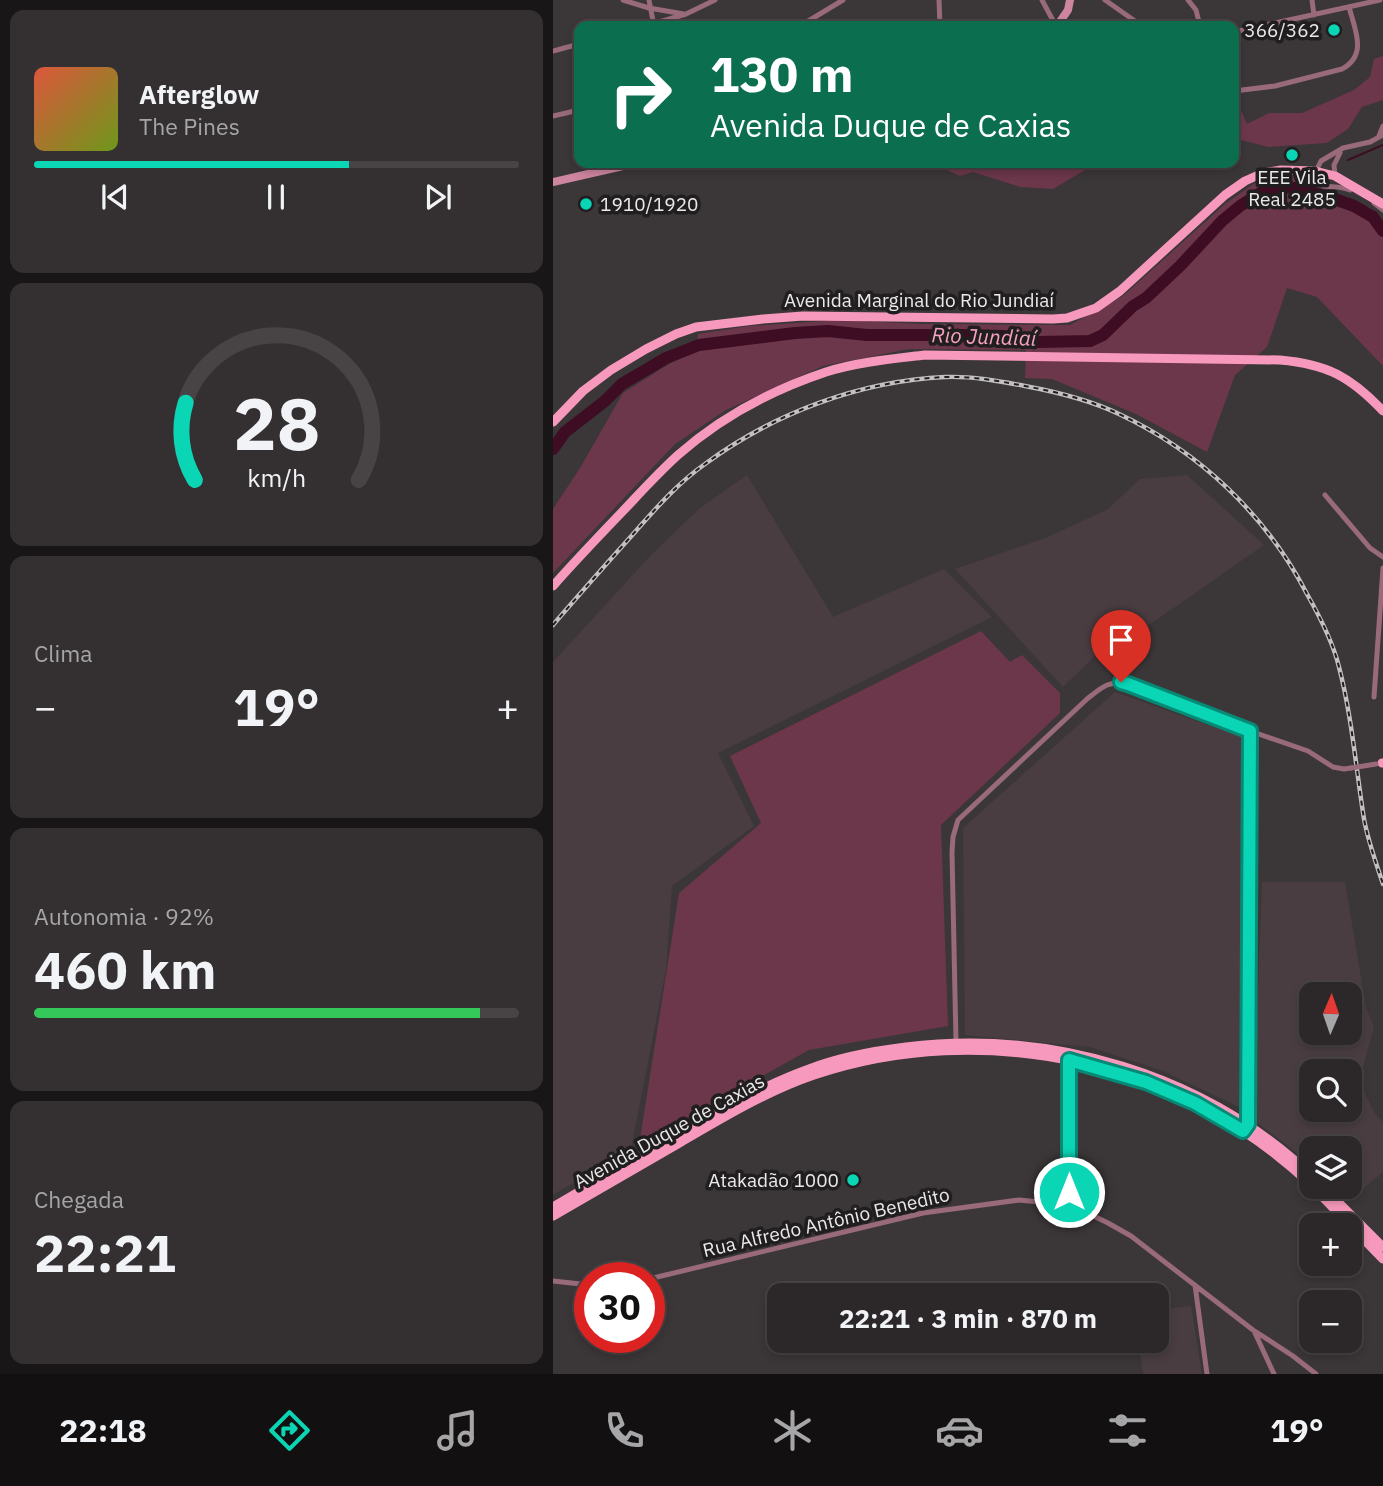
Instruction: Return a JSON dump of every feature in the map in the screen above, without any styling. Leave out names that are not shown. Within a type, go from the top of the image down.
[{"type":"main road","points":[[1060,21],[1068,10],[1070,0]]},
{"type":"main road","points":[[553,182],[614,168]]},
{"type":"main road","name":"Avenida Marginal do Rio Jundiaí","points":[[553,422],[583,391],[611,370],[646,349],[696,327],[763,318],[803,316],[1067,318],[1095,308],[1120,291],[1225,195],[1263,173],[1282,170],[1335,170],[1383,204]]},
{"type":"main road","points":[[553,586],[677,456],[705,434],[737,412],[782,390],[827,372],[878,360],[925,355],[1280,360],[1337,373],[1355,384],[1383,411]]},
{"type":"main road","name":"Avenida Duque de Caxias","points":[[553,1207],[723,1108],[809,1069],[882,1050],[956,1042],[1037,1047],[1069,1052],[1163,1080],[1193,1094],[1299,1164]]},
{"type":"main road","name":"Avenida Duque de Caxias","points":[[553,1216],[739,1109],[792,1084],[845,1065],[957,1050],[1035,1054],[1069,1060],[1146,1082],[1246,1128],[1299,1175]]},
{"type":"main road","name":"Avenida Duque de Caxias","points":[[1324,1199],[1383,1259]]},
{"type":"main road","points":[[1335,1199],[1383,1247]]},
{"type":"street","points":[[623,0],[649,8],[686,14]]},
{"type":"street","points":[[649,0],[650,21]]},
{"type":"street","points":[[666,21],[715,0]]},
{"type":"street","points":[[808,21],[843,0]]},
{"type":"street","points":[[939,0],[940,21]]},
{"type":"street","points":[[1042,0],[1053,21]]},
{"type":"street","points":[[1105,0],[1135,21]]},
{"type":"street","points":[[1188,0],[1196,10],[1199,21]]},
{"type":"street","points":[[1312,0],[1314,15]]},
{"type":"street","points":[[1239,31],[1380,0]]},
{"type":"street","points":[[1239,90],[1275,86],[1352,64],[1358,53],[1349,7]]},
{"type":"street","points":[[553,51],[574,45]]},
{"type":"street","points":[[553,116],[574,111]]},
{"type":"street","points":[[1383,126],[1381,135],[1370,142],[1343,148],[1321,162],[1313,177],[1319,186],[1347,188],[1373,201],[1383,210]]},
{"type":"street","points":[[1321,162],[1335,170],[1343,148]]},
{"type":"street","points":[[1325,495],[1370,548],[1383,557]]},
{"type":"street","points":[[1374,697],[1383,568]]},
{"type":"street","points":[[956,1042],[952,852],[958,820],[1087,699],[1110,683],[1128,684],[1308,751],[1337,768],[1381,763]]},
{"type":"street","points":[[1246,1128],[1250,731]]},
{"type":"street","points":[[1069,1060],[1069,1192],[1072,1205]]},
{"type":"street","name":"Rua Alfredo Antônio Benedito","points":[[665,1275],[923,1213],[1019,1200],[1072,1205],[1108,1223],[1131,1236],[1254,1330]]},
{"type":"street","points":[[553,1281],[574,1283]]},
{"type":"street","points":[[1195,1285],[1207,1374]]},
{"type":"street","points":[[1254,1330],[1273,1374]]},
{"type":"street","points":[[1254,1330],[1316,1374]]},
{"type":"shaded area","points":[[1383,56],[1383,100],[1362,107],[1348,129],[1327,143],[1268,147],[1239,141],[1239,112],[1242,112],[1247,124],[1269,113],[1302,113],[1354,90],[1370,77],[1374,59]]},
{"type":"shaded area","points":[[943,168],[1093,168],[1053,189],[1020,187],[973,172],[960,176]]},
{"type":"shaded area","points":[[1297,176],[1307,185],[1369,207],[1383,220],[1383,366],[1317,297],[1287,288],[1267,347],[1235,375],[1207,452],[1136,414],[1052,379],[1025,378],[1026,350],[909,349],[823,366],[726,410],[675,444],[553,573],[553,509],[623,393],[669,364],[696,351],[698,334],[749,326],[840,320],[922,324],[1070,325],[1123,296],[1225,204],[1262,178]]},
{"type":"shaded area","points":[[747,475],[833,617],[944,569],[992,617],[718,753],[754,826],[672,886],[666,970],[631,1149],[553,1195],[553,662],[651,555],[700,508]]},
{"type":"shaded area","points":[[1187,475],[1264,545],[1112,651],[1097,654],[1063,687],[955,569],[1048,537],[1108,509],[1140,479]]},
{"type":"shaded area","points":[[981,631],[1010,662],[1022,655],[1060,693],[1060,713],[941,825],[948,1026],[809,1050],[639,1145],[679,893],[761,823],[730,756]]},
{"type":"shaded area","points":[[1115,692],[1242,737],[1239,1107],[1163,1071],[1090,1047],[965,1035],[963,828]]},
{"type":"shaded area","points":[[1262,882],[1345,882],[1362,982],[1299,982],[1299,1045],[1362,1045],[1362,983],[1366,1007],[1374,1027],[1362,1070],[1362,1059],[1299,1059],[1299,1122],[1362,1122],[1362,1087],[1375,1114],[1383,1122],[1383,1172],[1362,1190],[1362,1136],[1299,1136],[1299,1156],[1253,1120]]},
{"type":"shaded area","points":[[1191,1306],[1202,1374],[1143,1374],[1140,1353],[1169,1353],[1169,1309]]},
{"type":"waterway","points":[[1348,160],[1383,145]]},
{"type":"waterway","name":"Rio Jundiaí","points":[[1287,187],[1295,183]]},
{"type":"waterway","name":"Rio Jundiaí","points":[[553,449],[565,432],[622,384],[666,358],[699,345],[828,331],[867,335],[1002,336],[1038,342],[1090,341],[1103,335],[1133,306],[1146,298],[1222,221],[1262,192],[1287,187],[1326,196],[1354,206],[1373,217],[1383,231]]},
{"type":"railway","points":[[553,625],[684,481],[732,446],[789,415],[819,403],[881,385],[945,377],[1005,382],[1085,401],[1149,429],[1203,467],[1251,512],[1290,565],[1330,639],[1336,658],[1347,705],[1366,827],[1383,884]]},
{"type":"place","name":"366/362","points":[[1334,30]]},
{"type":"place","name":"EEE Vila Real 2485","points":[[1292,155]]},
{"type":"place","name":"1910/1920","points":[[586,204]]},
{"type":"place","name":"Atakadão 1000","points":[[853,1180]]},
{"type":"route","points":[[1069,1192],[1069,1060],[1117,1072],[1176,1094],[1243,1131],[1248,1124],[1250,731],[1121,682]]}]
